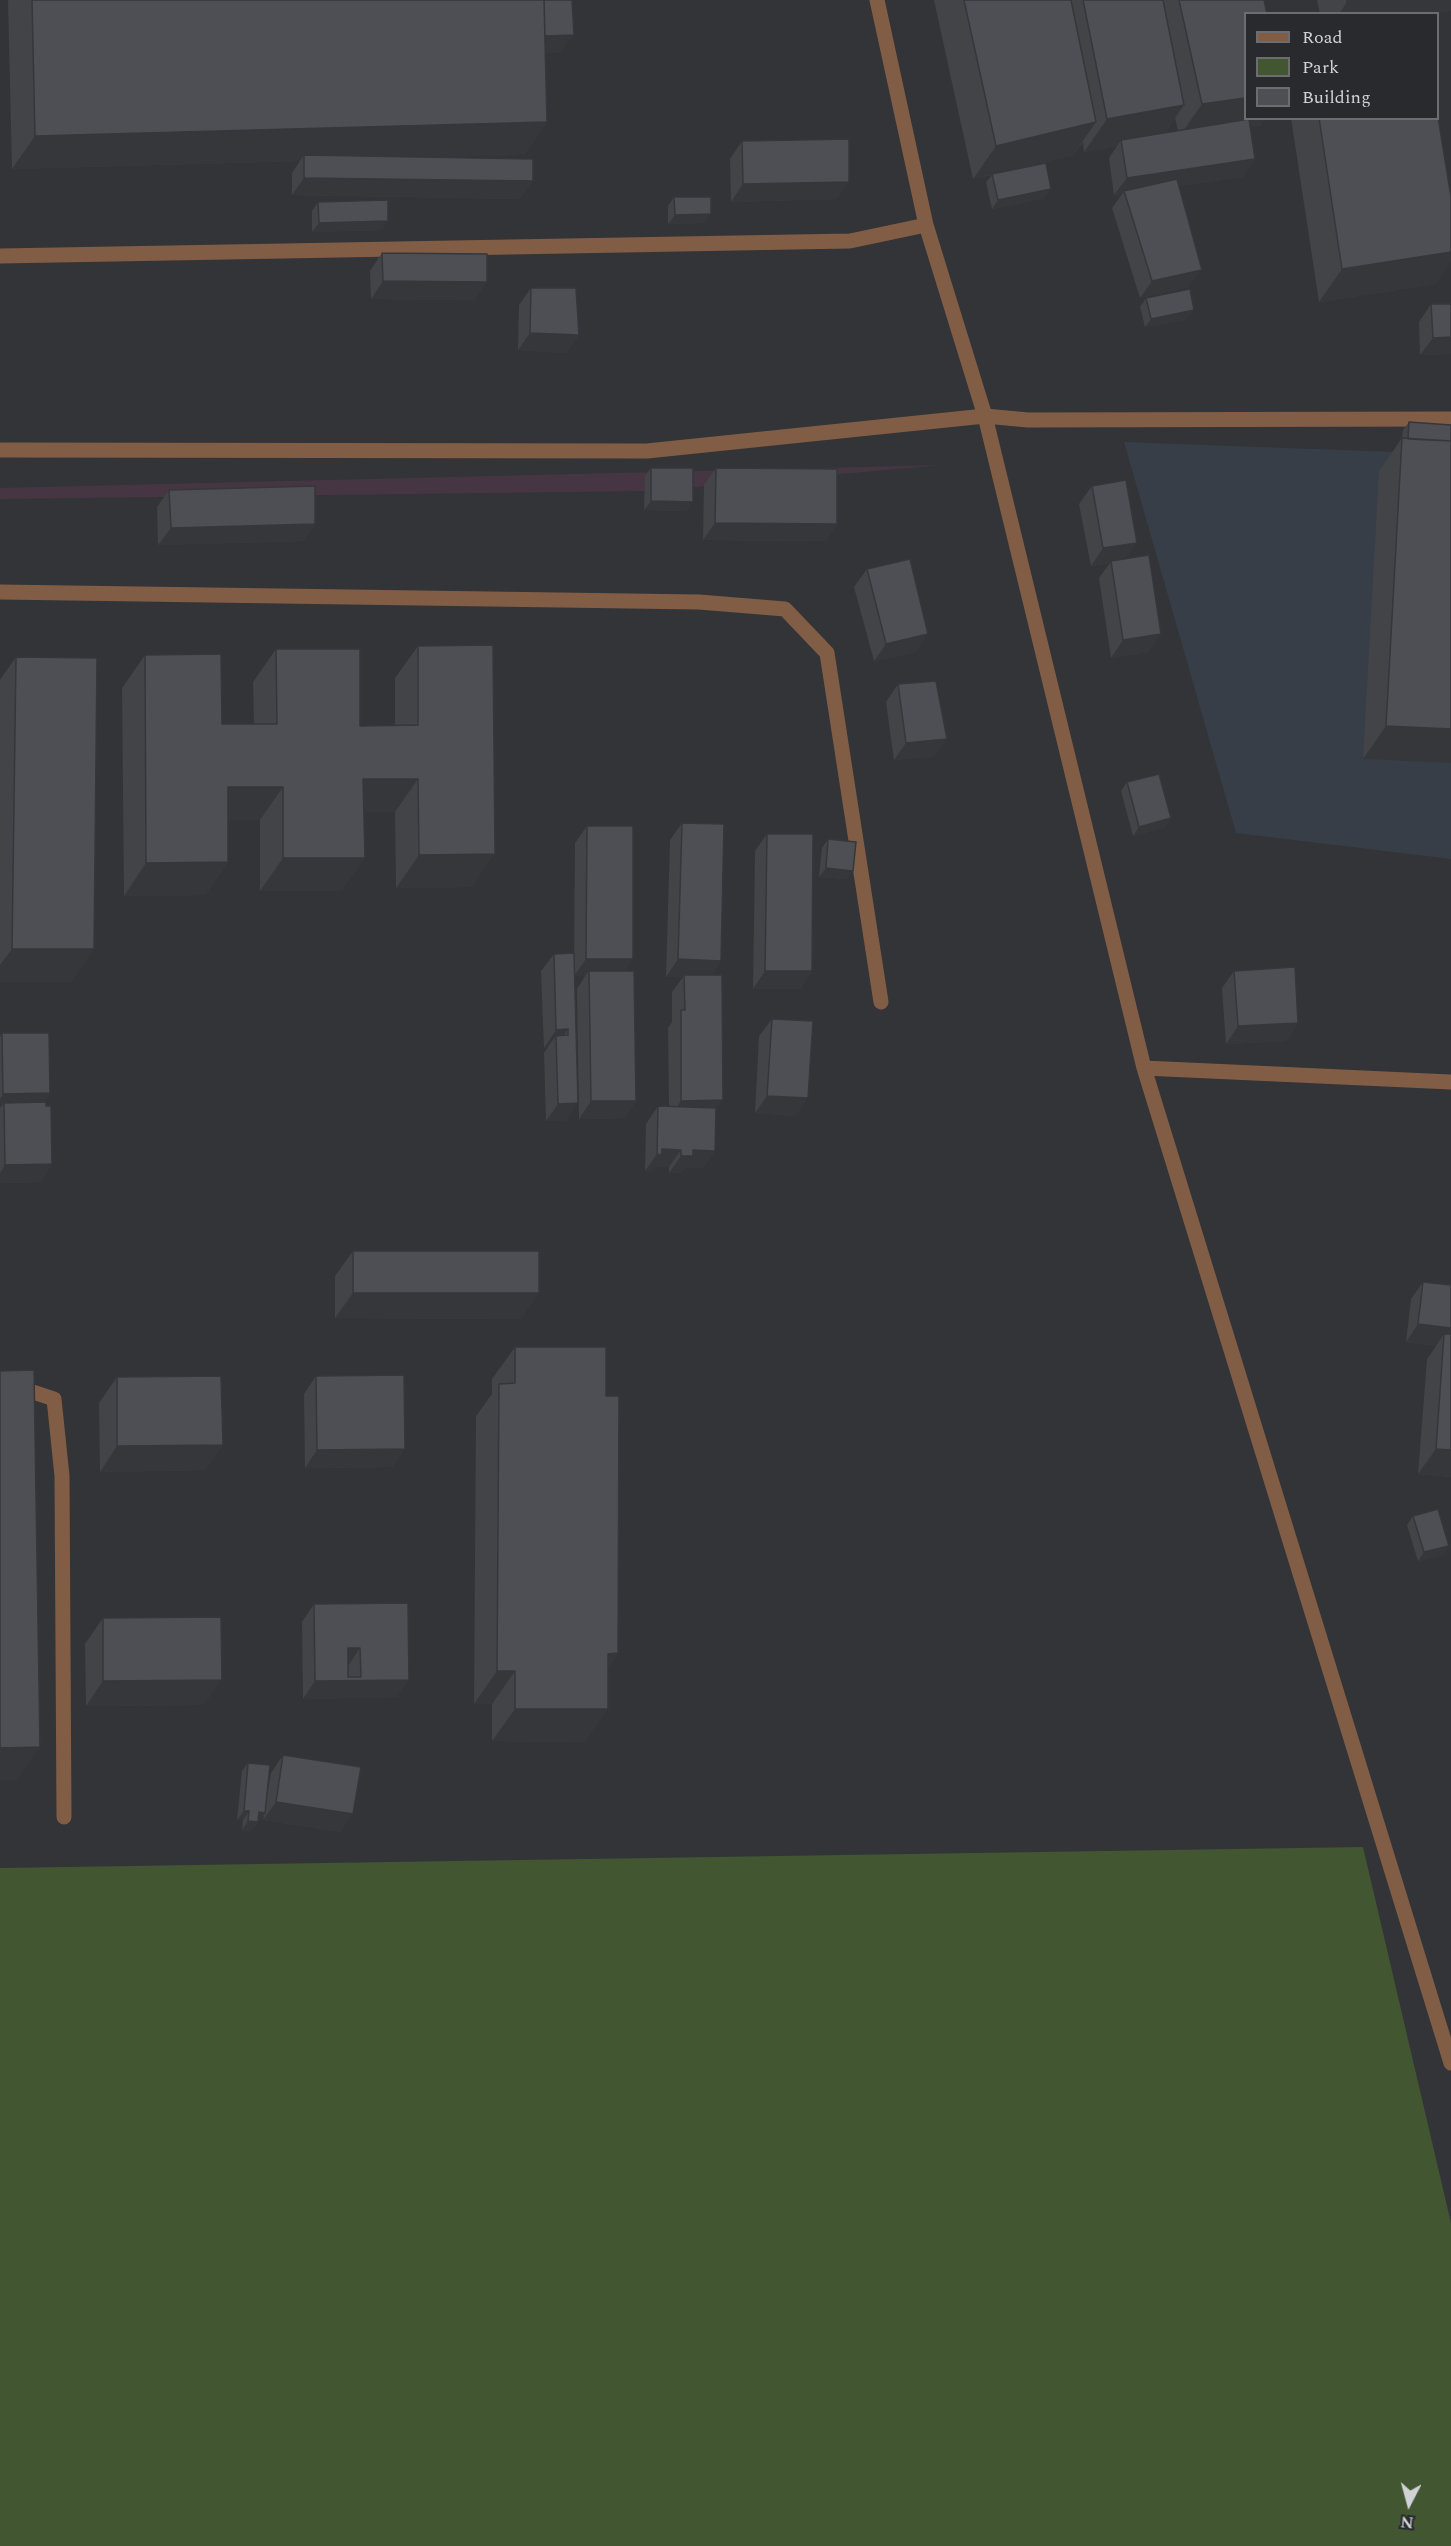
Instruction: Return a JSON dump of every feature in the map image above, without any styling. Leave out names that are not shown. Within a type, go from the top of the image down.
[{"type":"street","points":[[877,0],[926,225],[985,416],[1144,1068],[1451,2063]]},
{"type":"street","points":[[0,255],[850,241],[926,225]]},
{"type":"street","points":[[0,450],[647,451],[985,416],[1028,420],[1451,419]]},
{"type":"street","points":[[0,592],[699,602],[785,609],[827,652],[881,1002]]},
{"type":"street","points":[[1144,1068],[1451,1082]]},
{"type":"street","points":[[0,1381],[54,1399],[62,1476],[64,1817]]},
{"type":"shaded area","points":[[1124,442],[1451,454],[1451,859],[1236,833]]},
{"type":"shaded area","points":[[943,465],[649,491],[0,499],[0,488]]},
{"type":"green space","points":[[1363,1847],[1451,2223],[1451,2546],[0,2546],[0,1868]]},
{"type":"building","points":[[32,0],[544,0],[547,122],[35,136]]},
{"type":"building","points":[[544,0],[572,0],[574,35],[545,36]]},
{"type":"building","points":[[964,0],[1071,0],[1096,122],[996,146]]},
{"type":"building","points":[[1083,0],[1163,0],[1184,105],[1107,119]]},
{"type":"building","points":[[1179,0],[1264,0],[1267,12],[1244,12],[1244,98],[1202,104]]},
{"type":"building","points":[[1249,120],[1255,159],[1127,178],[1121,140]]},
{"type":"building","points":[[1319,120],[1438,120],[1451,197],[1451,252],[1342,269]]},
{"type":"building","points":[[849,139],[849,182],[743,184],[742,141]]},
{"type":"building","points":[[304,155],[533,159],[533,181],[304,178]]},
{"type":"building","points":[[1046,163],[1051,189],[998,200],[992,174]]},
{"type":"building","points":[[1177,179],[1202,270],[1152,281],[1124,191]]},
{"type":"building","points":[[674,197],[711,197],[711,214],[675,215]]},
{"type":"building","points":[[388,200],[388,221],[319,223],[318,202]]},
{"type":"building","points":[[382,253],[487,254],[487,282],[383,281]]},
{"type":"building","points":[[531,288],[576,288],[579,335],[530,333]]},
{"type":"building","points":[[1190,289],[1194,310],[1151,319],[1146,298]]},
{"type":"building","points":[[1431,304],[1451,304],[1451,337],[1433,338]]},
{"type":"building","points":[[1409,422],[1451,425],[1451,441],[1408,439]]},
{"type":"building","points":[[1402,438],[1451,441],[1451,729],[1386,726]]},
{"type":"building","points":[[651,468],[693,468],[693,502],[651,501]]},
{"type":"building","points":[[716,468],[837,469],[837,524],[715,523]]},
{"type":"building","points":[[1126,480],[1137,543],[1103,548],[1092,486]]},
{"type":"building","points":[[315,486],[315,524],[171,528],[169,490]]},
{"type":"building","points":[[1149,555],[1161,634],[1123,640],[1111,561]]},
{"type":"building","points":[[910,559],[928,634],[886,644],[867,569]]},
{"type":"building","points":[[493,645],[495,854],[419,855],[418,779],[363,779],[365,858],[283,858],[283,787],[228,787],[228,862],[146,863],[145,655],[221,654],[222,724],[277,724],[276,649],[360,649],[360,726],[418,725],[418,646]]},
{"type":"building","points":[[16,657],[97,658],[94,949],[12,949]]},
{"type":"building","points":[[936,681],[947,739],[906,743],[898,684]]},
{"type":"building","points":[[1159,774],[1171,818],[1139,827],[1127,782]]},
{"type":"building","points":[[682,823],[724,824],[721,961],[678,959]]},
{"type":"building","points":[[587,826],[633,826],[633,959],[586,959]]},
{"type":"building","points":[[767,834],[813,834],[812,971],[765,971]]},
{"type":"building","points":[[828,839],[856,842],[853,871],[826,868]]},
{"type":"building","points":[[574,953],[578,1103],[558,1104],[556,1036],[568,1035],[568,1029],[556,1030],[554,954]]},
{"type":"building","points":[[1295,967],[1298,1023],[1238,1026],[1234,971]]},
{"type":"building","points":[[589,971],[634,971],[636,1101],[591,1101]]},
{"type":"building","points":[[684,975],[722,975],[723,1100],[681,1101],[681,1010],[685,1010]]},
{"type":"building","points":[[772,1019],[813,1021],[808,1098],[767,1096]]},
{"type":"building","points":[[2,1033],[49,1033],[50,1093],[3,1094]]},
{"type":"building","points":[[46,1102],[46,1106],[51,1106],[52,1164],[5,1165],[4,1103]]},
{"type":"building","points":[[658,1106],[716,1108],[715,1151],[693,1150],[693,1156],[681,1156],[681,1150],[662,1149],[662,1155],[657,1154]]},
{"type":"building","points":[[353,1251],[539,1251],[539,1293],[353,1293]]},
{"type":"building","points":[[1423,1282],[1451,1285],[1451,1328],[1418,1324]]},
{"type":"building","points":[[1444,1334],[1451,1334],[1451,1450],[1436,1449]]},
{"type":"building","points":[[515,1347],[606,1347],[606,1396],[619,1396],[618,1653],[608,1654],[608,1709],[515,1709],[515,1671],[497,1671],[499,1384],[515,1383]]},
{"type":"building","points":[[34,1370],[40,1747],[0,1748],[0,1371]]},
{"type":"building","points":[[404,1375],[405,1449],[317,1450],[316,1376]]},
{"type":"building","points":[[221,1376],[223,1445],[117,1446],[117,1377]]},
{"type":"building","points":[[1438,1509],[1449,1546],[1424,1552],[1413,1516]]},
{"type":"building","points":[[408,1603],[409,1680],[315,1681],[314,1604]],"holes":[[[348,1648],[360,1648],[361,1677],[348,1677]]]},
{"type":"building","points":[[221,1617],[222,1680],[103,1681],[103,1618]]},
{"type":"building","points":[[283,1755],[361,1767],[353,1814],[276,1802]]},
{"type":"building","points":[[248,1763],[270,1765],[265,1813],[259,1812],[258,1822],[248,1821],[249,1811],[244,1811]]}]
